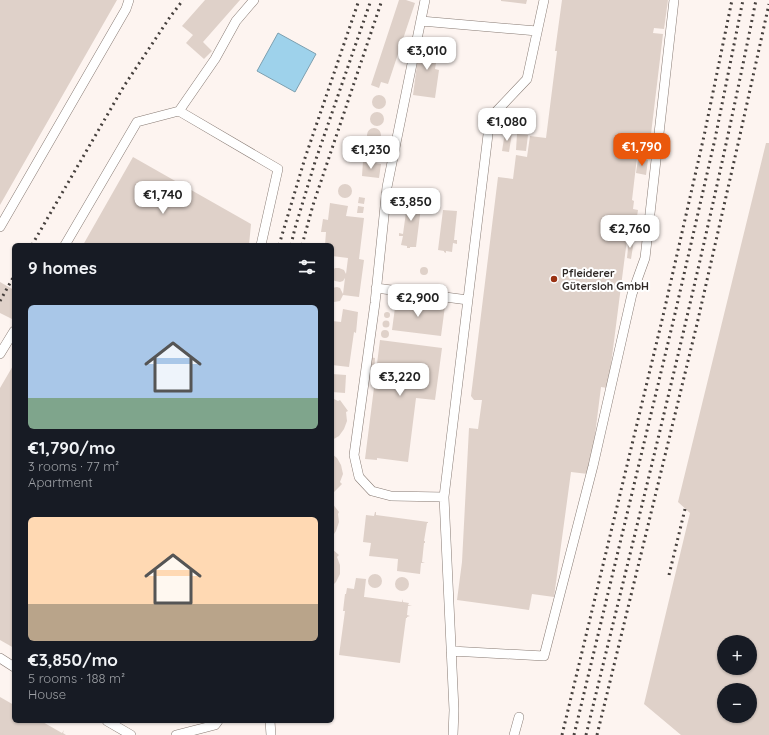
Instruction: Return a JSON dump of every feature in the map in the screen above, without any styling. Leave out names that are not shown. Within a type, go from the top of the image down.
[{"type":"lane","points":[[0,227],[126,9],[129,0]]},
{"type":"lane","points":[[66,243],[137,122],[179,111],[215,59],[236,21],[254,0]]},
{"type":"lane","points":[[425,0],[387,187],[376,288],[354,455],[359,477],[372,491],[391,496],[444,497]]},
{"type":"lane","points":[[453,735],[454,710],[444,497],[490,118],[527,79],[544,0]]},
{"type":"lane","points":[[451,651],[544,656],[593,466],[632,294],[645,258],[674,0]]},
{"type":"lane","points":[[420,21],[538,31]]},
{"type":"lane","points":[[179,111],[278,169],[261,243]]},
{"type":"lane","points":[[376,288],[468,300]]},
{"type":"lane","points":[[0,354],[12,334]]},
{"type":"lane","points":[[0,658],[12,665]]},
{"type":"lane","points":[[514,735],[519,716]]},
{"type":"lane","points":[[110,723],[131,735]]},
{"type":"lane","points":[[176,735],[214,725],[216,723]]},
{"type":"lane","points":[[270,723],[271,735]]},
{"type":"water","points":[[278,33],[316,54],[295,92],[257,71]]},
{"type":"building","points":[[0,0],[117,0],[0,205]]},
{"type":"building","points":[[205,0],[240,0],[203,42],[212,51],[204,59],[186,43],[193,35],[182,26]]},
{"type":"building","points":[[399,0],[406,0],[415,3],[388,84],[381,82],[379,88],[371,85]]},
{"type":"building","points":[[501,0],[527,0],[526,4]]},
{"type":"building","name":"Pfleiderer Gütersloh GmbH","points":[[562,0],[668,0],[664,29],[654,28],[653,33],[663,34],[648,159],[637,157],[632,200],[634,201],[633,209],[638,210],[635,229],[630,228],[632,216],[630,216],[608,388],[601,387],[592,459],[588,474],[571,472],[554,597],[532,594],[529,610],[457,600],[462,562],[469,428],[478,429],[482,400],[474,400],[471,396],[498,177],[513,179],[516,155],[527,157],[530,136],[546,138]]},
{"type":"building","points":[[420,42],[439,45],[435,69],[439,70],[435,98],[413,95]]},
{"type":"building","points":[[376,95],[382,95],[386,99],[386,105],[382,109],[376,109],[372,105],[372,99]]},
{"type":"building","points":[[374,112],[380,112],[384,116],[384,122],[380,126],[374,126],[370,122],[370,116]]},
{"type":"building","points":[[371,128],[377,128],[381,132],[381,138],[377,142],[371,142],[367,138],[367,132]]},
{"type":"building","points":[[505,132],[512,133],[509,152],[502,151]]},
{"type":"building","points":[[517,134],[528,135],[526,151],[516,150]]},
{"type":"building","points":[[766,143],[769,143],[769,735],[681,735],[644,704],[690,513],[678,502]]},
{"type":"building","points":[[369,145],[375,145],[379,149],[379,155],[375,159],[369,159],[365,155],[365,149]]},
{"type":"building","points":[[133,157],[251,224],[249,243],[84,243]]},
{"type":"building","points":[[638,159],[648,160],[646,175],[636,173]]},
{"type":"building","points":[[363,161],[381,164],[379,178],[362,176]]},
{"type":"building","points":[[345,184],[350,186],[352,191],[350,196],[345,198],[340,196],[338,191],[340,186]]},
{"type":"building","points":[[403,195],[418,197],[417,206],[421,207],[416,247],[407,248],[407,246],[401,245],[403,236],[399,236],[399,233],[403,234],[407,205],[402,205]]},
{"type":"building","points":[[359,197],[365,198],[364,204],[358,203]]},
{"type":"building","points":[[330,203],[348,206],[346,216],[364,218],[359,259],[364,260],[359,297],[343,295],[340,301],[334,302],[334,288],[340,288],[343,294],[345,278],[340,282],[334,280],[334,269],[339,268],[344,270],[346,274],[348,258],[334,256],[334,243],[325,243],[326,232],[321,232],[323,219],[328,220]]},
{"type":"building","points":[[358,206],[364,207],[363,213],[357,213]]},
{"type":"building","points":[[443,210],[457,211],[454,240],[457,240],[457,244],[453,243],[452,252],[446,251],[446,253],[438,250]]},
{"type":"building","points":[[629,239],[634,240],[631,259],[627,258]]},
{"type":"building","points":[[422,267],[426,267],[428,271],[426,275],[422,275],[420,273],[420,269]]},
{"type":"building","points":[[0,282],[12,289],[12,319],[0,313]]},
{"type":"building","points":[[396,300],[445,306],[441,336],[392,330]]},
{"type":"building","points":[[343,309],[358,312],[356,333],[354,332],[349,367],[334,365],[334,321],[341,322]]},
{"type":"building","points":[[387,312],[390,315],[387,318],[384,315]]},
{"type":"building","points":[[386,320],[389,321],[389,327],[386,328],[383,327],[382,324],[383,321]]},
{"type":"building","points":[[385,330],[388,331],[388,337],[385,338],[382,337],[381,334],[382,331]]},
{"type":"building","points":[[380,340],[442,348],[435,400],[416,398],[408,462],[377,458],[377,460],[365,459]]},
{"type":"building","points":[[363,356],[375,358],[374,371],[361,369]]},
{"type":"building","points":[[12,367],[12,647],[0,640],[0,388]]},
{"type":"building","points":[[334,374],[346,375],[345,393],[334,392]]},
{"type":"building","points":[[334,399],[338,401],[340,400],[348,411],[346,412],[347,421],[339,436],[334,439]]},
{"type":"building","points":[[334,456],[341,465],[343,474],[340,482],[342,484],[334,492]]},
{"type":"building","points":[[334,506],[339,512],[339,522],[334,534]]},
{"type":"building","points":[[375,512],[376,515],[428,522],[422,562],[425,563],[421,563],[420,574],[397,571],[398,559],[369,556],[371,543],[363,542],[366,515],[374,516]]},
{"type":"building","points":[[334,551],[339,555],[337,557],[340,565],[340,574],[334,584]]},
{"type":"building","points":[[372,574],[378,574],[382,578],[382,584],[378,588],[372,588],[368,584],[368,578]]},
{"type":"building","points":[[399,577],[405,577],[409,581],[409,587],[405,591],[399,591],[395,587],[395,581]]},
{"type":"building","points":[[356,578],[366,579],[364,597],[402,602],[403,599],[403,602],[409,603],[408,605],[412,605],[408,606],[407,615],[410,616],[406,618],[400,663],[339,655],[345,611],[343,611],[345,594],[347,588],[354,589]]},
{"type":"building","points":[[0,697],[12,704],[12,723],[44,723],[62,733],[64,730],[63,733],[66,735],[0,735]]},
{"type":"railway","points":[[33,243],[124,86],[183,0]]},
{"type":"railway","points":[[280,243],[305,158],[359,0]]},
{"type":"railway","points":[[291,243],[315,162],[371,0]]},
{"type":"railway","points":[[303,243],[313,205],[382,0]]},
{"type":"railway","points":[[562,735],[663,316],[704,136],[732,0]]},
{"type":"railway","points":[[574,735],[674,318],[715,139],[743,0]]},
{"type":"railway","points":[[586,735],[696,277],[756,0]]},
{"type":"railway","points":[[597,735],[697,324],[769,4]]},
{"type":"railway","points":[[0,301],[12,280]]},
{"type":"railway","points":[[669,575],[685,509]]},
{"type":"place","name":"Pfleiderer Gütersloh GmbH","points":[[554,279]]}]
